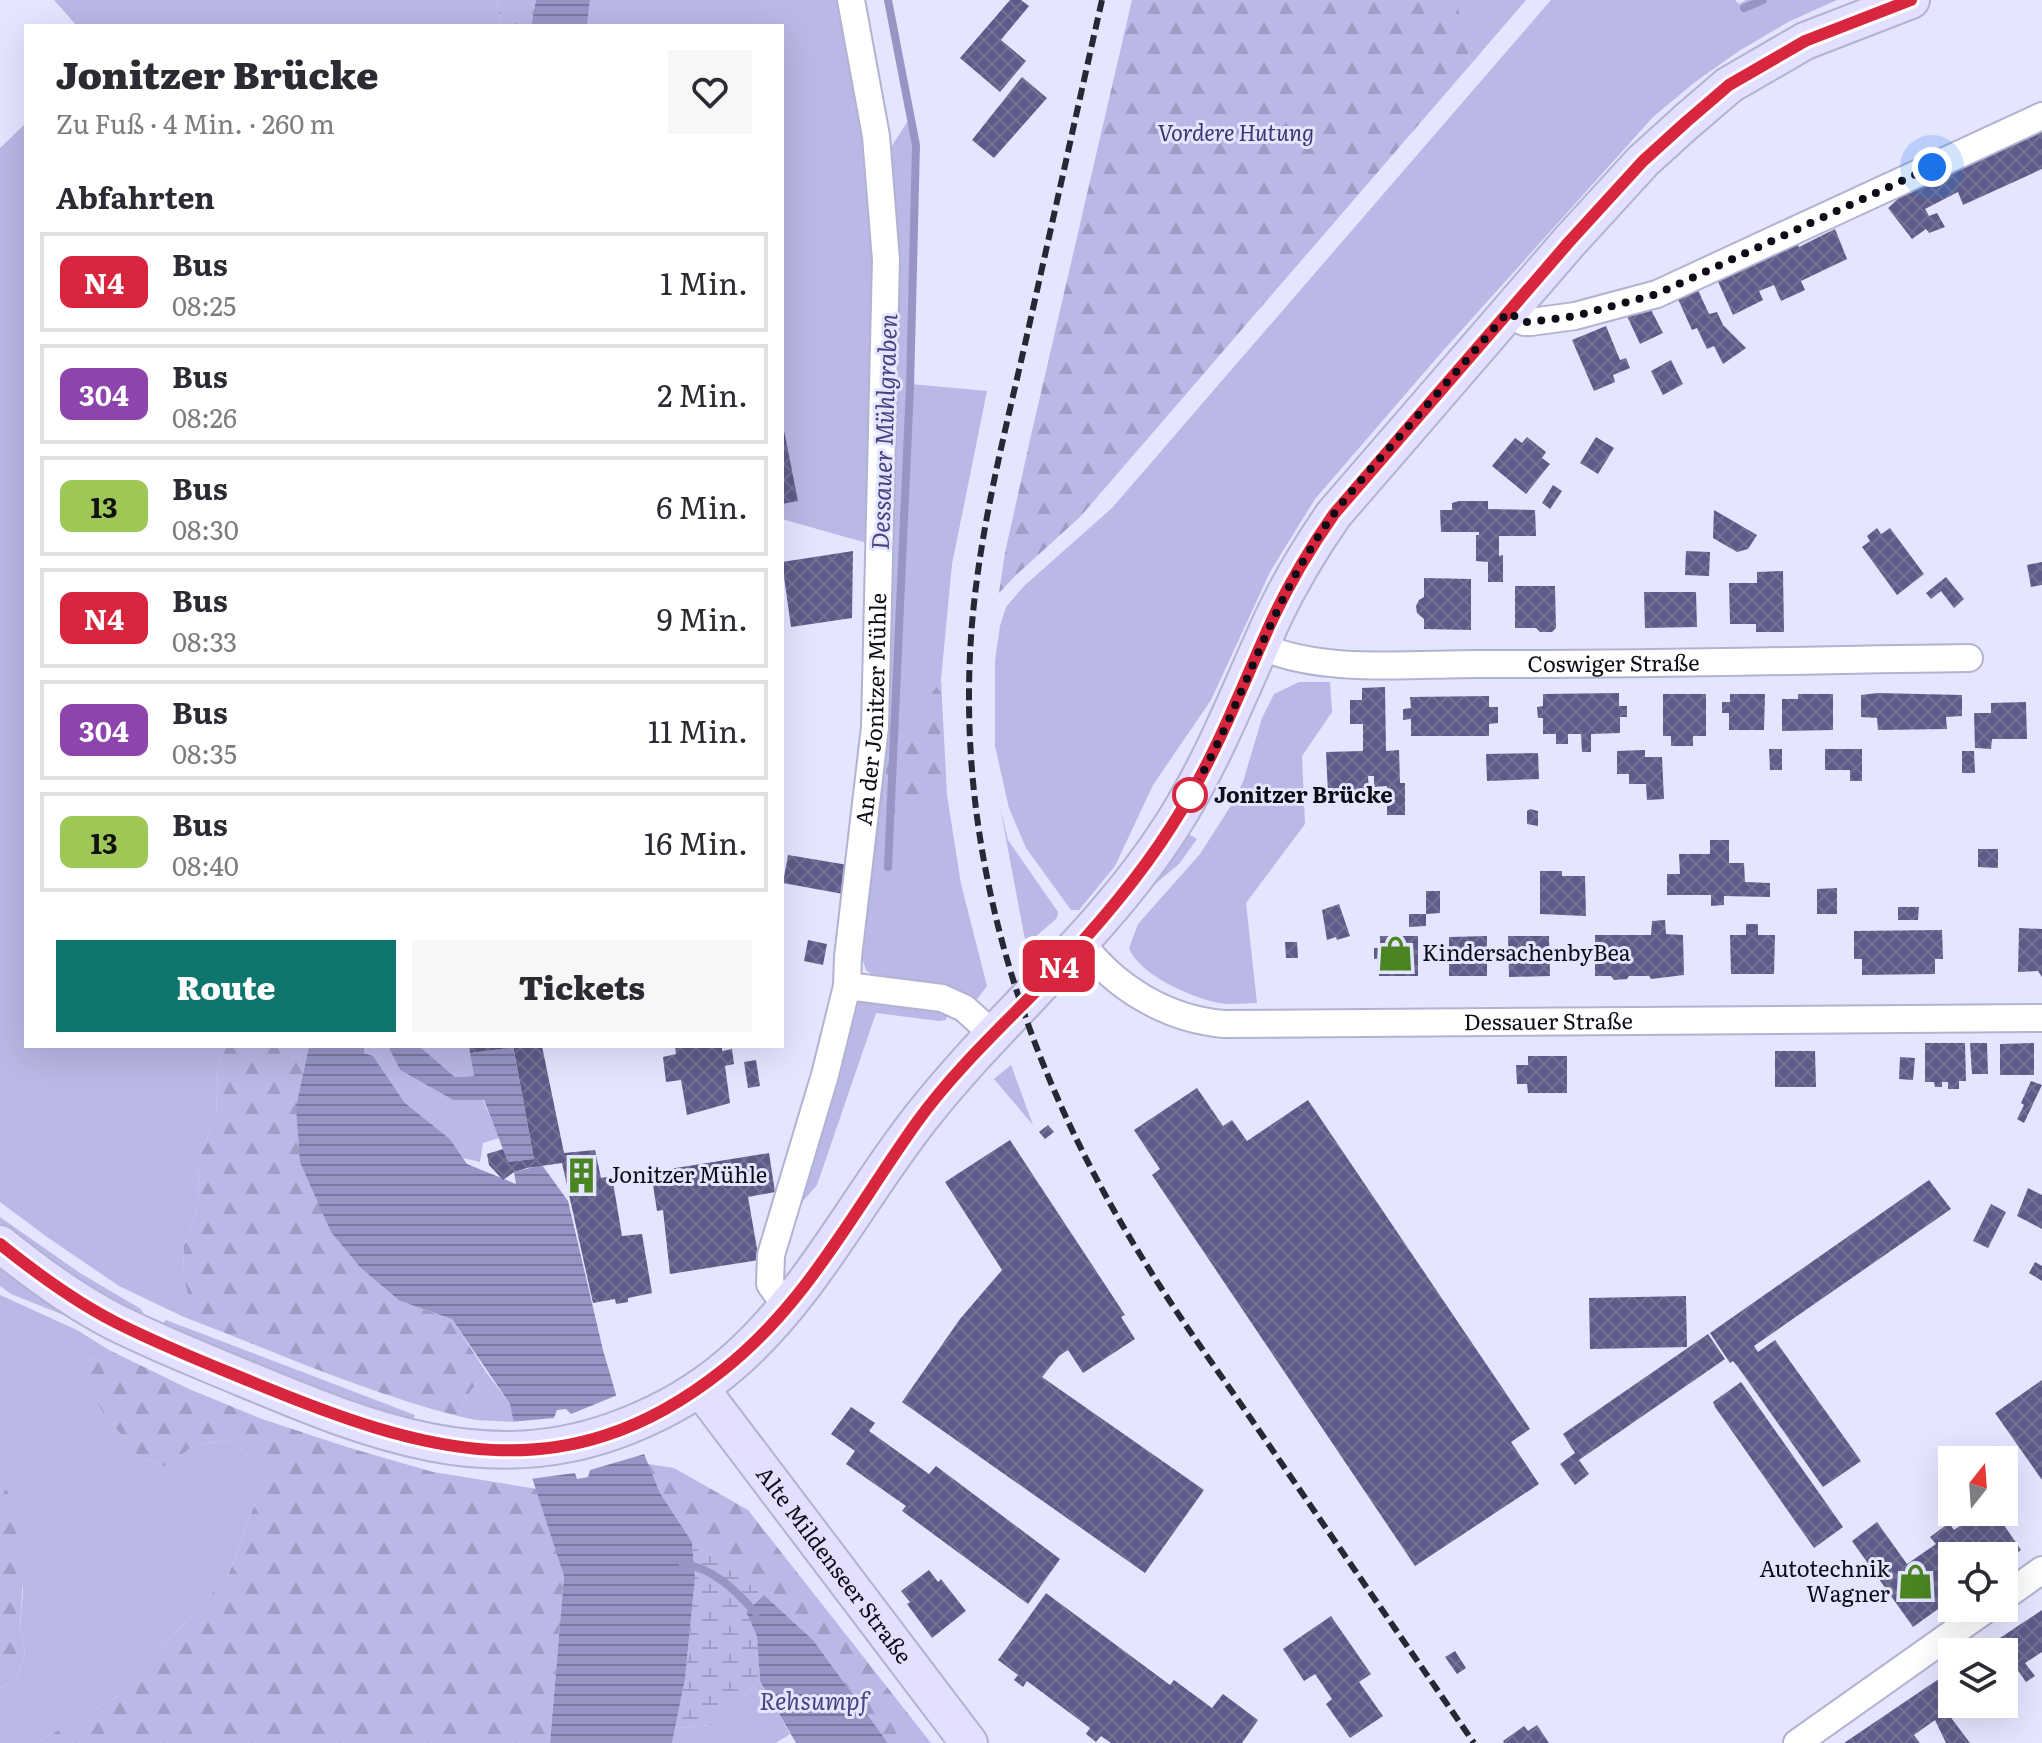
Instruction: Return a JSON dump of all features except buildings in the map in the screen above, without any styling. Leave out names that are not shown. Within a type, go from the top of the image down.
[{"type":"main road","points":[[0,1244],[55,1286],[112,1321],[274,1391],[409,1439],[483,1451],[535,1450],[587,1440],[659,1412],[700,1388],[757,1341],[787,1308],[920,1119],[993,1034],[1119,898],[1172,826],[1225,731],[1260,646],[1298,572],[1334,514],[1508,312],[1643,161],[1729,85],[1805,41],[1911,0]]},
{"type":"main road","name":"Alte Mildenseer Straße","points":[[700,1388],[969,1743]]},
{"type":"street","name":"An der Jonitzer Mühle","points":[[787,1308],[770,1284],[771,1255],[817,1102],[847,986],[875,727],[886,260],[876,136],[851,0]]},
{"type":"street","points":[[1508,312],[1524,322],[1531,322],[1575,316],[1657,294],[2042,116]]},
{"type":"street","name":"Coswiger Straße","points":[[1260,646],[1278,654],[1323,663],[1560,664],[1969,658]]},
{"type":"street","name":"Dessauer Straße","points":[[1081,942],[1099,965],[1138,994],[1198,1021],[1224,1024],[2042,1018]]},
{"type":"street","points":[[847,986],[942,998],[964,1008],[993,1034]]},
{"type":"street","points":[[2018,1587],[2042,1570]]},
{"type":"street","points":[[1797,1743],[1968,1622]]},
{"type":"green space","points":[[54,0],[497,0],[500,19],[499,24],[75,24]]},
{"type":"green space","points":[[497,0],[536,0],[531,24],[499,24]]},
{"type":"green space","points":[[590,0],[845,0],[886,155],[913,113],[911,384],[987,391],[952,564],[941,680],[886,759],[884,808],[902,813],[947,795],[961,884],[987,986],[975,1002],[876,978],[866,970],[861,955],[888,549],[784,520],[784,24],[587,24]]},
{"type":"green space","name":"Vordere Hutung","points":[[1132,0],[1452,0],[1457,4],[1471,64],[1080,517],[999,593],[1030,440]]},
{"type":"green space","points":[[1452,0],[1526,0],[1471,64],[1456,4]]},
{"type":"green space","points":[[1551,0],[1735,0],[1739,4],[1746,0],[1837,0],[1788,22],[1739,51],[1653,117],[1315,499],[1270,572],[1211,700],[1153,785],[1115,866],[1079,910],[1071,910],[1026,848],[1009,808],[995,746],[995,661],[1006,607],[1024,586],[1112,508]]},
{"type":"green space","points":[[24,125],[24,1048],[223,1048],[218,1066],[216,1118],[198,1159],[199,1203],[184,1244],[183,1274],[192,1306],[184,1317],[119,1286],[0,1202],[0,148]]},
{"type":"green space","points":[[941,680],[947,795],[902,814],[884,809],[886,759]]},
{"type":"green space","points":[[1299,682],[1330,682],[1332,712],[1302,756],[1305,824],[1246,903],[1257,1003],[1219,1003],[1181,990],[1154,976],[1134,958],[1129,948],[1138,924],[1200,854],[1232,804],[1243,782],[1262,718],[1274,694]]},
{"type":"green space","points":[[1000,807],[1008,840],[1058,912],[1057,918],[1026,945]]},
{"type":"green space","points":[[1185,832],[1197,839],[1179,864],[1137,899]]},
{"type":"green space","points":[[864,997],[948,1013],[946,1020],[939,1021],[876,1013],[817,1185],[789,1217],[855,1001]]},
{"type":"green space","points":[[223,1048],[309,1048],[297,1103],[400,1301],[452,1319],[486,1372],[466,1397],[458,1416],[353,1383],[184,1317],[191,1306],[183,1274],[184,1244],[199,1203],[198,1159],[216,1118],[218,1066]]},
{"type":"green space","points":[[364,1048],[389,1048],[400,1070],[453,1100],[483,1100],[499,1138],[483,1143],[480,1162],[463,1158],[450,1139],[405,1103],[373,1056],[364,1053]]},
{"type":"green space","points":[[421,1048],[469,1048],[474,1076],[455,1077]]},
{"type":"green space","points":[[1011,1065],[1033,1125],[994,1079]]},
{"type":"green space","points":[[0,1217],[80,1273],[141,1309],[145,1316],[142,1321],[112,1306],[0,1229]]},
{"type":"green space","points":[[0,1266],[71,1318],[11,1294],[0,1286]]},
{"type":"green space","points":[[0,1295],[77,1330],[109,1350],[89,1360],[104,1414],[140,1458],[167,1467],[195,1444],[230,1441],[256,1461],[267,1487],[252,1511],[228,1576],[115,1698],[36,1743],[0,1743],[0,1688],[18,1679],[25,1652],[20,1627],[23,1590],[17,1508],[0,1478]]},
{"type":"green space","points":[[166,1320],[415,1415],[412,1422],[354,1405],[161,1325]]},
{"type":"green space","points":[[109,1350],[189,1389],[262,1419],[350,1448],[433,1472],[537,1489],[564,1576],[550,1743],[36,1743],[115,1698],[228,1576],[252,1511],[266,1487],[256,1461],[230,1441],[195,1444],[167,1467],[140,1458],[104,1414],[87,1383],[89,1360]]},
{"type":"green space","points":[[486,1372],[510,1404],[514,1422],[458,1416],[466,1397]]},
{"type":"green space","points":[[648,1464],[674,1468],[748,1510],[931,1743],[888,1743],[813,1640],[764,1595],[692,1542],[660,1493]]},
{"type":"green space","points":[[0,1478],[17,1508],[25,1545],[20,1627],[25,1652],[18,1679],[0,1688]]},
{"type":"green space","points":[[692,1542],[764,1595],[746,1612],[757,1635],[760,1681],[711,1725],[675,1728],[685,1679],[695,1578]]},
{"type":"green space","points":[[760,1681],[790,1734],[776,1743],[672,1743],[675,1728],[711,1725]]},
{"type":"water","points":[[536,0],[590,0],[587,24],[531,24]]},
{"type":"water","points":[[309,1048],[364,1048],[364,1053],[373,1056],[405,1103],[450,1139],[467,1164],[516,1184],[514,1172],[542,1165],[568,1201],[619,1405],[640,1444],[660,1493],[692,1542],[695,1578],[685,1679],[672,1743],[550,1743],[564,1576],[510,1404],[452,1319],[400,1301],[361,1268],[331,1232],[300,1162],[296,1107]]},
{"type":"water","points":[[389,1048],[421,1048],[455,1077],[474,1076],[470,1053],[513,1048],[534,1159],[508,1162],[484,1100],[453,1100],[400,1070]]},
{"type":"water","name":"Rehsumpf","points":[[764,1595],[813,1640],[888,1743],[796,1743],[760,1681],[757,1636],[746,1612]]},
{"type":"pier","points":[[620,1394],[648,1453],[590,1470],[588,1477],[577,1479],[575,1473],[530,1479],[510,1422],[554,1418],[557,1410],[566,1409],[571,1414]]},
{"type":"waterway","name":"Dessauer Mühlgraben","points":[[888,0],[916,145],[910,388],[888,867]]},
{"type":"waterway","points":[[1744,8],[1763,0]]},
{"type":"waterway","points":[[683,1564],[714,1575],[756,1613]]},
{"type":"railway","points":[[1102,0],[1001,448],[976,588],[969,709],[974,793],[987,876],[1006,958],[1033,1037],[1065,1115],[1103,1191],[1173,1306],[1474,1743]]},
{"type":"bus line","name":"N4","points":[[0,1244],[55,1286],[112,1321],[175,1350],[349,1420],[439,1446],[483,1451],[563,1446],[614,1432],[659,1412],[700,1388],[757,1341],[787,1308],[807,1284],[920,1119],[993,1034],[1081,942],[1149,859],[1172,826],[1225,731],[1275,614],[1312,545],[1371,468],[1569,242],[1643,161],[1686,122],[1729,85],[1805,41],[1911,0]]},
{"type":"place","name":"Jonitzer Brücke","points":[[1190,795]]},
{"type":"place","name":"KindersachenbyBea","points":[[1396,953]]},
{"type":"place","name":"Jonitzer Mühle","points":[[582,1175]]},
{"type":"place","name":"Autotechnik Wagner","points":[[1916,1582]]},
{"type":"route","points":[[1190,795],[1225,731],[1275,614],[1312,545],[1371,468],[1508,312],[1524,322],[1531,322],[1575,316],[1657,294],[1932,167]]}]
